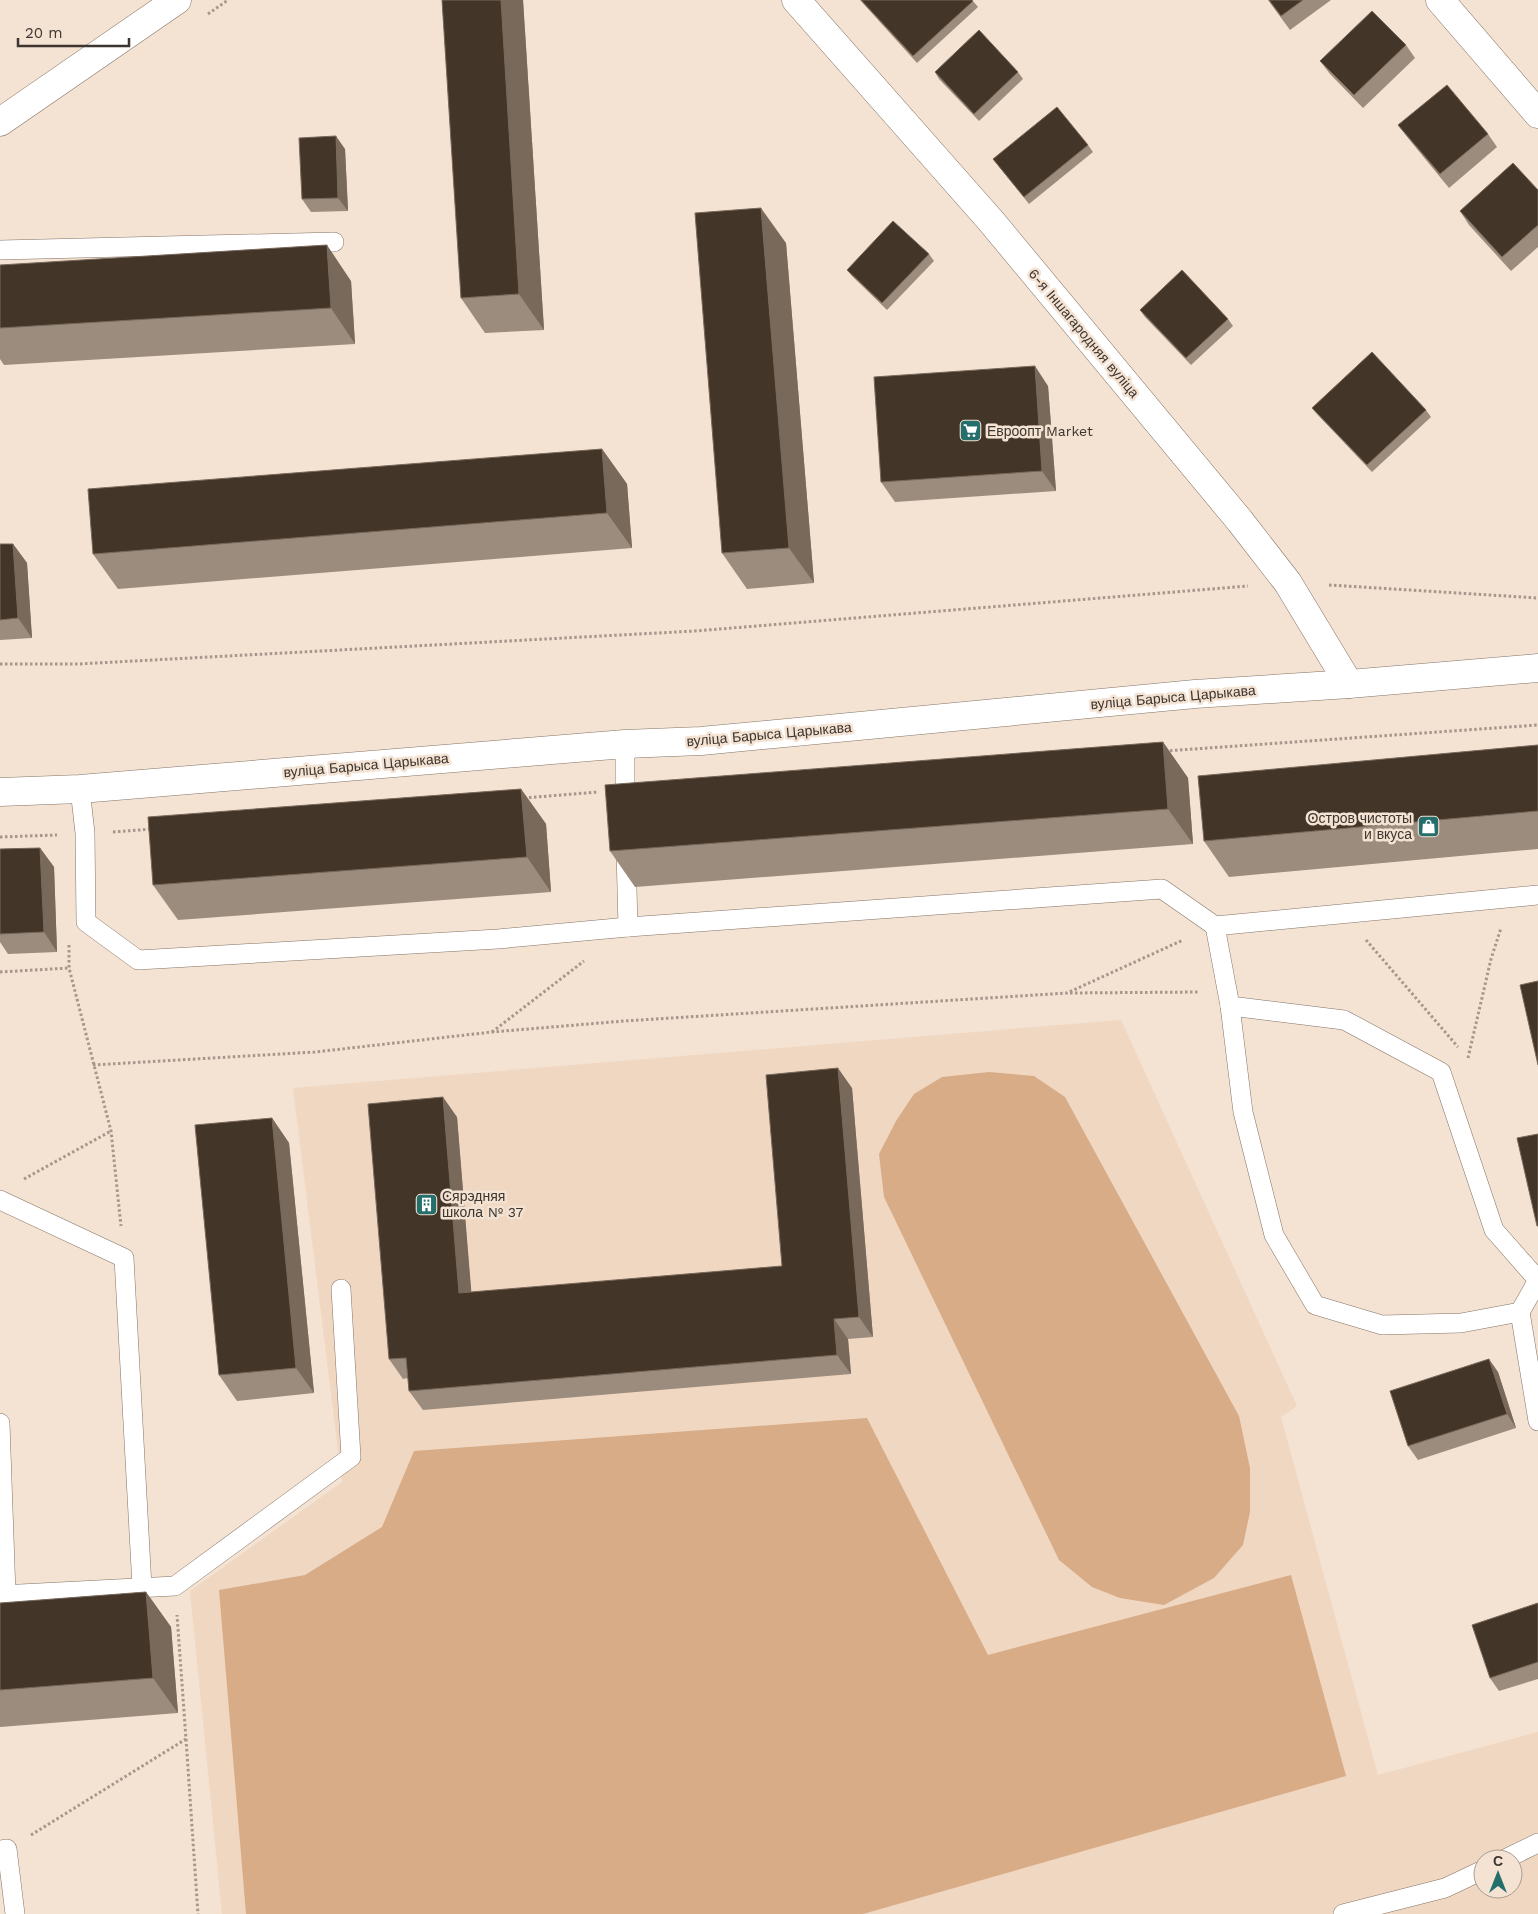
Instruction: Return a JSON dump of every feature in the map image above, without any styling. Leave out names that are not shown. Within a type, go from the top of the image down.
[{"type":"main road","points":[[0,122],[177,0]]},
{"type":"main road","name":"6-я Іншагародняя вуліца","points":[[796,0],[991,221],[1240,521],[1288,583],[1349,684]]},
{"type":"main road","points":[[1440,0],[1538,114]]},
{"type":"main road","name":"вуліца Барыса Царыкава","points":[[0,792],[80,789],[625,744],[701,741],[1195,694],[1349,684],[1538,668]]},
{"type":"lane","points":[[0,250],[334,242]]},
{"type":"lane","points":[[625,744],[624,790],[628,927]]},
{"type":"lane","points":[[80,789],[85,833],[86,922],[138,960],[498,939],[628,927],[1162,889],[1215,926],[1538,894]]},
{"type":"lane","points":[[1215,926],[1228,999],[1243,1112],[1274,1235],[1315,1306],[1382,1325],[1461,1323],[1520,1312]]},
{"type":"lane","points":[[1228,999],[1344,1020],[1441,1072],[1494,1230],[1538,1280],[1520,1312],[1538,1421]]},
{"type":"lane","points":[[0,1200],[124,1258],[142,1587]]},
{"type":"lane","points":[[0,1423],[3,1594],[175,1586],[352,1457],[341,1289]]},
{"type":"lane","points":[[1523,1850],[1538,1843]]},
{"type":"lane","points":[[4,1850],[15,1914]]},
{"type":"lane","points":[[1343,1914],[1445,1888],[1473,1875]]},
{"type":"path","points":[[0,664],[78,664],[695,631],[1288,583],[1538,598]]},
{"type":"path","points":[[1156,752],[1538,725]]},
{"type":"path","points":[[516,799],[624,790]]},
{"type":"path","points":[[0,837],[162,828]]},
{"type":"path","points":[[1467,1066],[1491,959],[1511,897]]},
{"type":"path","points":[[1342,913],[1468,1058]]},
{"type":"path","points":[[1067,993],[1215,926]]},
{"type":"path","points":[[492,1032],[628,927]]},
{"type":"path","points":[[69,940],[69,968],[111,1131],[120,1203],[124,1258]]},
{"type":"path","points":[[0,972],[69,968]]},
{"type":"path","points":[[93,1065],[315,1052],[492,1032],[624,1021],[1067,993],[1228,999]]},
{"type":"path","points":[[17,1182],[111,1131]]},
{"type":"path","points":[[175,1586],[198,1914]]},
{"type":"path","points":[[4,1850],[186,1739]]},
{"type":"shaded area","points":[[1121,1020],[1297,1406],[1281,1417],[1378,1775],[1538,1732],[1538,1914],[222,1914],[190,1591],[342,1482],[293,1088]]},
{"type":"shaded area","points":[[989,1072],[1034,1076],[1065,1097],[1239,1416],[1250,1468],[1250,1512],[1243,1545],[1214,1578],[1164,1605],[1120,1598],[1092,1587],[1059,1560],[884,1197],[879,1154],[896,1121],[914,1094],[942,1077]]},
{"type":"shaded area","points":[[867,1418],[988,1655],[1291,1575],[1346,1776],[863,1914],[246,1914],[219,1590],[305,1575],[382,1527],[414,1451]]},
{"type":"building","points":[[442,0],[501,0],[519,294],[461,298]]},
{"type":"building","points":[[861,0],[972,0],[973,1],[913,56]]},
{"type":"building","points":[[1269,0],[1303,0],[1281,16]]},
{"type":"building","points":[[1372,11],[1406,45],[1354,95],[1320,61]]},
{"type":"building","points":[[979,30],[1018,72],[974,114],[935,72]]},
{"type":"building","points":[[1447,85],[1488,134],[1440,174],[1398,125]]},
{"type":"building","points":[[1057,107],[1088,145],[1024,197],[993,159]]},
{"type":"building","points":[[336,136],[338,198],[302,199],[299,138]]},
{"type":"building","points":[[1513,163],[1538,190],[1538,225],[1502,257],[1460,211]]},
{"type":"building","points":[[761,208],[789,548],[722,553],[695,213]]},
{"type":"building","points":[[893,221],[929,254],[882,303],[847,270]]},
{"type":"building","points":[[327,245],[331,308],[0,328],[0,265]]},
{"type":"building","points":[[1182,270],[1228,319],[1186,358],[1140,310]]},
{"type":"building","points":[[1372,352],[1426,410],[1367,465],[1312,408]]},
{"type":"building","name":"Евроопт Market","points":[[1035,366],[1042,471],[881,482],[874,377]]},
{"type":"building","points":[[602,449],[607,513],[93,554],[88,489]]},
{"type":"building","points":[[0,544],[13,544],[18,618],[0,620]]},
{"type":"building","points":[[1163,742],[1168,809],[610,851],[605,785]]},
{"type":"building","points":[[1538,745],[1538,811],[1204,841],[1198,776]]},
{"type":"building","points":[[521,789],[527,857],[153,885],[148,817]]},
{"type":"building","points":[[40,848],[44,932],[0,934],[0,849]]},
{"type":"building","points":[[1538,981],[1538,1065],[1520,985]]},
{"type":"building","name":"Сярэдняя школа № 37","points":[[838,1068],[859,1317],[834,1319],[837,1355],[409,1391],[406,1358],[389,1359],[368,1104],[443,1097],[459,1293],[782,1266],[766,1075]]},
{"type":"building","points":[[272,1118],[296,1368],[219,1375],[195,1125]]},
{"type":"building","points":[[1538,1134],[1538,1226],[1537,1226],[1517,1138]]},
{"type":"building","points":[[1489,1359],[1507,1414],[1408,1446],[1390,1391]]},
{"type":"building","points":[[146,1592],[153,1678],[0,1690],[0,1603]]},
{"type":"building","points":[[1538,1603],[1538,1662],[1490,1678],[1472,1625]]},
{"type":"place","name":"Евроопт Market","points":[[971,431]]},
{"type":"place","name":"Остров чистоты и вкуса","points":[[1428,826]]},
{"type":"place","name":"Сярэдняя школа № 37","points":[[426,1204]]}]
